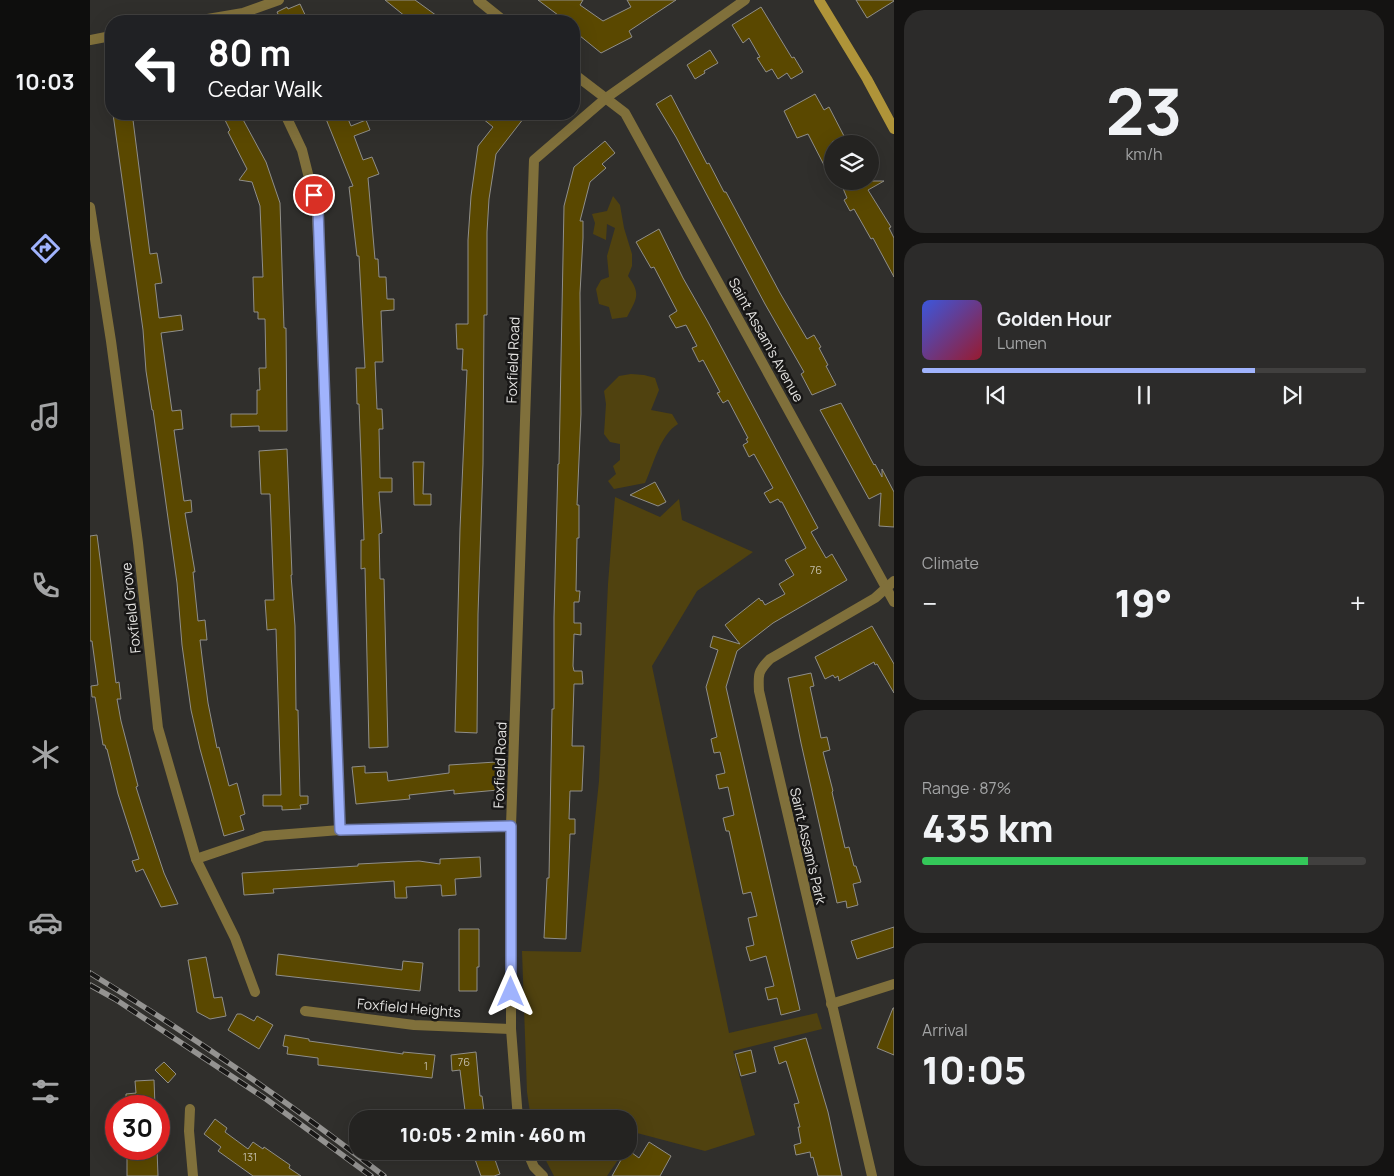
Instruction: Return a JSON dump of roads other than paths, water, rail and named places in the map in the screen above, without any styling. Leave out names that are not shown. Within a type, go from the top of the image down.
[{"type":"main road","points":[[819,0],[867,79],[894,129]]},
{"type":"street","points":[[249,15],[279,0]]},
{"type":"street","points":[[478,0],[497,15]]},
{"type":"street","name":"Foxfield Road","points":[[517,1110],[511,1029],[511,826],[534,160],[606,98],[745,0]]},
{"type":"street","points":[[90,40],[105,37]]},
{"type":"street","name":"Saint Assam's Avenue","points":[[580,78],[625,113],[890,584],[894,602]]},
{"type":"street","points":[[288,120],[302,150],[318,210],[340,830]]},
{"type":"street","name":"Foxfield Grove","points":[[90,207],[111,341],[134,514],[158,728],[196,859],[234,938],[255,992]]},
{"type":"street","name":"Saint Assam's Park","points":[[872,1176],[758,680],[761,668],[770,659],[875,598],[890,584]]},
{"type":"street","points":[[196,859],[264,836],[340,830],[511,826]]},
{"type":"street","points":[[831,1004],[894,984]]},
{"type":"street","name":"Foxfield Heights","points":[[305,1011],[414,1025],[511,1029]]},
{"type":"street","points":[[190,1109],[189,1131],[193,1176]]},
{"type":"street","points":[[531,1160],[534,1167],[543,1176]]},
{"type":"railway","points":[[90,973],[240,1070],[384,1176]]},
{"type":"railway","points":[[90,985],[115,999],[266,1099],[371,1176]]}]
